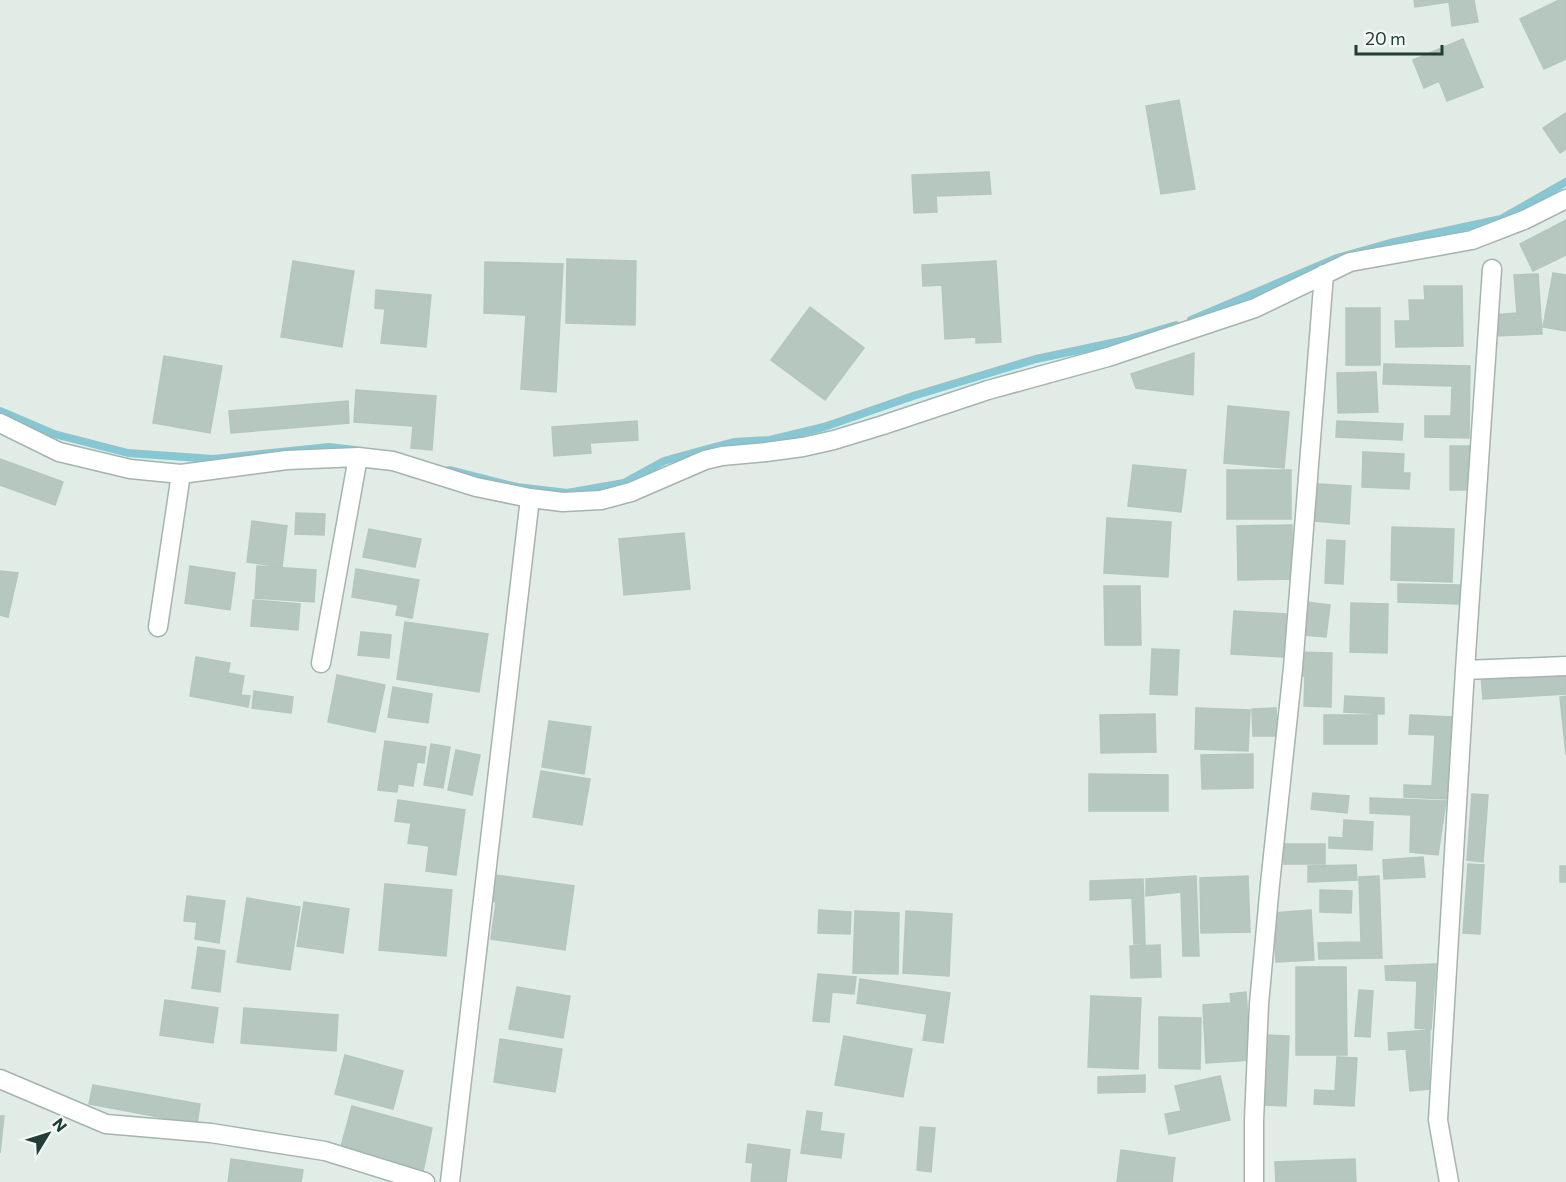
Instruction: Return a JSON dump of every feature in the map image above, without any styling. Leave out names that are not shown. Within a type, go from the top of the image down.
[{"type":"street","points":[[0,423],[58,452],[130,469],[181,474],[287,459],[358,457],[393,461],[476,487],[530,498],[563,502],[601,500],[631,492],[705,460],[834,440],[988,390],[1108,357],[1255,308],[1350,262],[1472,240],[1524,220],[1566,199]]},
{"type":"street","points":[[1449,1182],[1438,1120],[1492,269]]},
{"type":"street","points":[[1254,1182],[1259,1004],[1293,668],[1324,274]]},
{"type":"street","points":[[321,663],[358,457]]},
{"type":"street","points":[[158,627],[181,474]]},
{"type":"street","points":[[450,1182],[530,498]]},
{"type":"street","points":[[1465,670],[1566,666]]},
{"type":"street","points":[[0,1080],[106,1124],[211,1133],[325,1151],[424,1182]]},
{"type":"building","points":[[1414,0],[1474,0],[1478,22],[1452,26],[1449,2],[1415,7]]},
{"type":"building","points":[[1559,0],[1566,0],[1566,59],[1544,69],[1520,19]]},
{"type":"building","points":[[1463,39],[1483,87],[1447,101],[1439,81],[1424,88],[1413,60]]},
{"type":"building","points":[[1179,100],[1195,189],[1161,194],[1146,106]]},
{"type":"building","points":[[1566,113],[1566,149],[1560,153],[1543,128]]},
{"type":"building","points":[[989,172],[991,194],[936,196],[937,212],[914,213],[912,175]]},
{"type":"building","points":[[1566,220],[1566,255],[1533,271],[1520,244]]},
{"type":"building","points":[[567,259],[636,261],[635,325],[566,323]]},
{"type":"building","points":[[293,261],[354,271],[342,347],[281,337]]},
{"type":"building","points":[[996,261],[1001,342],[976,343],[976,337],[945,339],[942,285],[923,286],[922,265]]},
{"type":"building","points":[[485,262],[563,264],[556,392],[521,389],[526,315],[484,313]]},
{"type":"building","points":[[1553,273],[1566,275],[1566,331],[1543,327]]},
{"type":"building","points":[[1538,274],[1542,334],[1494,336],[1493,315],[1517,313],[1514,275]]},
{"type":"building","points":[[1424,286],[1462,286],[1463,346],[1396,347],[1395,321],[1410,321],[1409,300],[1425,300]]},
{"type":"building","points":[[376,290],[431,295],[426,347],[381,343],[385,309],[375,308]]},
{"type":"building","points":[[810,307],[864,348],[825,400],[771,360]]},
{"type":"building","points":[[1346,308],[1380,308],[1380,365],[1346,365]]},
{"type":"building","points":[[1194,353],[1193,395],[1136,388],[1131,374]]},
{"type":"building","points":[[164,356],[222,366],[210,433],[153,423]]},
{"type":"building","points":[[1384,364],[1470,366],[1469,438],[1425,437],[1425,416],[1451,416],[1452,386],[1383,384]]},
{"type":"building","points":[[1376,372],[1378,412],[1338,413],[1337,373]]},
{"type":"building","points":[[356,390],[436,396],[432,450],[411,448],[413,426],[354,422]]},
{"type":"building","points":[[348,401],[349,423],[231,433],[229,411]]},
{"type":"building","points":[[1228,406],[1289,412],[1284,468],[1224,463]]},
{"type":"building","points":[[637,421],[638,440],[590,443],[591,453],[554,456],[552,427]]},
{"type":"building","points":[[1337,421],[1403,424],[1402,440],[1336,437]]},
{"type":"building","points":[[1450,446],[1470,446],[1471,490],[1450,490]]},
{"type":"building","points":[[1363,452],[1404,454],[1403,473],[1410,473],[1409,489],[1362,487]]},
{"type":"building","points":[[0,459],[63,482],[55,505],[0,485]]},
{"type":"building","points":[[1133,465],[1186,470],[1181,512],[1128,506]]},
{"type":"building","points":[[1227,470],[1291,470],[1291,519],[1227,519]]},
{"type":"building","points":[[1318,484],[1351,486],[1349,524],[1315,521]]},
{"type":"building","points":[[296,513],[325,514],[324,535],[295,534]]},
{"type":"building","points":[[1107,518],[1171,522],[1168,577],[1104,573]]},
{"type":"building","points":[[252,521],[287,526],[282,567],[247,562]]},
{"type":"building","points":[[1292,525],[1292,579],[1238,580],[1237,526]]},
{"type":"building","points":[[1392,527],[1454,529],[1452,582],[1391,580]]},
{"type":"building","points":[[369,529],[421,539],[415,567],[363,557]]},
{"type":"building","points":[[684,533],[690,589],[624,595],[619,539]]},
{"type":"building","points":[[1327,540],[1345,541],[1343,584],[1325,583]]},
{"type":"building","points":[[190,566],[235,573],[230,610],[185,603]]},
{"type":"building","points":[[257,566],[316,570],[314,602],[255,598]]},
{"type":"building","points":[[356,569],[419,580],[412,618],[396,615],[398,605],[352,597]]},
{"type":"building","points":[[0,571],[18,573],[8,617],[0,615]]},
{"type":"building","points":[[1398,584],[1460,585],[1460,604],[1398,602]]},
{"type":"building","points":[[1104,586],[1140,586],[1141,645],[1105,645]]},
{"type":"building","points":[[253,600],[300,604],[298,630],[251,626]]},
{"type":"building","points":[[1306,602],[1330,605],[1326,637],[1303,635]]},
{"type":"building","points":[[1351,603],[1388,604],[1387,653],[1350,652]]},
{"type":"building","points":[[1234,611],[1286,614],[1284,657],[1231,654]]},
{"type":"building","points":[[405,622],[488,634],[479,692],[397,679]]},
{"type":"building","points":[[361,632],[391,635],[389,658],[358,655]]},
{"type":"building","points":[[1152,649],[1179,650],[1177,695],[1150,694]]},
{"type":"building","points":[[1297,652],[1332,653],[1331,707],[1304,706],[1305,676],[1296,676]]},
{"type":"building","points":[[196,657],[230,663],[228,673],[244,676],[241,695],[250,696],[248,707],[190,696]]},
{"type":"building","points":[[1566,672],[1566,694],[1483,699],[1481,675]]},
{"type":"building","points":[[337,675],[385,685],[375,732],[328,722]]},
{"type":"building","points":[[393,687],[432,694],[428,723],[388,717]]},
{"type":"building","points":[[254,691],[293,697],[291,713],[252,708]]},
{"type":"building","points":[[1345,696],[1384,698],[1384,714],[1344,712]]},
{"type":"building","points":[[1566,696],[1566,755],[1560,697]]},
{"type":"building","points":[[1196,708],[1250,710],[1248,751],[1195,749]]},
{"type":"building","points":[[1276,708],[1277,736],[1253,736],[1252,709]]},
{"type":"building","points":[[1155,714],[1156,752],[1101,753],[1100,715]]},
{"type":"building","points":[[1324,715],[1377,715],[1377,744],[1324,744]]},
{"type":"building","points":[[1410,715],[1452,717],[1448,799],[1404,797],[1404,785],[1432,786],[1435,735],[1409,734]]},
{"type":"building","points":[[549,721],[591,727],[584,774],[542,767]]},
{"type":"building","points":[[385,741],[426,747],[424,763],[417,762],[413,786],[398,784],[397,792],[378,790]]},
{"type":"building","points":[[431,744],[450,747],[443,788],[424,785]]},
{"type":"building","points":[[456,750],[480,755],[472,795],[448,790]]},
{"type":"building","points":[[1253,754],[1253,788],[1202,789],[1201,755]]},
{"type":"building","points":[[541,771],[590,779],[582,825],[533,817]]},
{"type":"building","points":[[1089,774],[1168,775],[1168,811],[1089,811]]},
{"type":"building","points":[[1313,793],[1349,796],[1347,813],[1311,809]]},
{"type":"building","points":[[1472,794],[1488,795],[1483,862],[1467,860]]},
{"type":"building","points":[[1370,798],[1446,801],[1438,855],[1410,852],[1411,815],[1370,813]]},
{"type":"building","points":[[398,800],[465,810],[456,875],[426,871],[429,846],[408,843],[411,823],[395,821]]},
{"type":"building","points":[[1344,820],[1373,822],[1372,850],[1329,848],[1329,837],[1343,838]]},
{"type":"building","points":[[1283,844],[1325,844],[1325,864],[1284,864]]},
{"type":"building","points":[[1423,857],[1425,877],[1384,879],[1383,860]]},
{"type":"building","points":[[1468,864],[1484,865],[1480,934],[1463,933]]},
{"type":"building","points":[[1356,865],[1357,880],[1308,882],[1308,866]]},
{"type":"building","points":[[1560,866],[1566,866],[1566,882],[1560,882]]},
{"type":"building","points":[[495,875],[574,886],[565,950],[491,939],[496,902],[491,901]]},
{"type":"building","points":[[1196,876],[1199,956],[1183,956],[1181,892],[1146,896],[1146,879]]},
{"type":"building","points":[[1248,876],[1250,932],[1201,933],[1200,878]]},
{"type":"building","points":[[1379,876],[1382,958],[1319,959],[1318,943],[1361,942],[1359,877]]},
{"type":"building","points":[[1143,879],[1145,944],[1134,944],[1132,898],[1090,900],[1090,881]]},
{"type":"building","points":[[385,884],[452,890],[446,956],[379,950]]},
{"type":"building","points":[[1320,890],[1352,891],[1351,913],[1320,912]]},
{"type":"building","points":[[187,896],[225,901],[219,943],[195,939],[197,922],[184,921]]},
{"type":"building","points":[[247,898],[300,907],[290,970],[237,962]]},
{"type":"building","points":[[304,902],[349,909],[343,953],[297,946]]},
{"type":"building","points":[[819,910],[851,912],[850,934],[818,933]]},
{"type":"building","points":[[1311,910],[1314,960],[1276,962],[1273,913]]},
{"type":"building","points":[[855,911],[899,913],[898,974],[853,973]]},
{"type":"building","points":[[906,911],[952,914],[949,976],[903,973]]},
{"type":"building","points":[[1160,945],[1161,977],[1131,978],[1130,946]]},
{"type":"building","points":[[198,947],[225,951],[220,992],[192,988]]},
{"type":"building","points":[[1436,964],[1431,1029],[1415,1028],[1417,981],[1386,980],[1385,966]]},
{"type":"building","points":[[1296,967],[1346,967],[1347,1055],[1296,1055]]},
{"type":"building","points":[[818,974],[856,977],[854,994],[832,992],[829,1022],[813,1021]]},
{"type":"building","points":[[860,979],[950,993],[943,1043],[923,1040],[927,1014],[857,1003]]},
{"type":"building","points":[[517,987],[570,996],[563,1038],[509,1029]]},
{"type":"building","points":[[1359,990],[1373,991],[1370,1037],[1355,1036]]},
{"type":"building","points":[[1246,992],[1251,1060],[1206,1063],[1203,1005],[1231,1003],[1230,994]]},
{"type":"building","points":[[1091,996],[1141,998],[1138,1069],[1088,1067]]},
{"type":"building","points":[[165,1000],[218,1008],[213,1043],[160,1035]]},
{"type":"building","points":[[244,1008],[338,1015],[336,1051],[241,1043]]},
{"type":"building","points":[[1159,1017],[1201,1018],[1200,1069],[1159,1068]]},
{"type":"building","points":[[1430,1030],[1429,1089],[1410,1091],[1406,1049],[1389,1050],[1388,1033]]},
{"type":"building","points":[[1264,1035],[1289,1036],[1286,1106],[1261,1105]]},
{"type":"building","points":[[844,1036],[912,1049],[903,1097],[835,1085]]},
{"type":"building","points":[[500,1039],[562,1049],[555,1092],[494,1082]]},
{"type":"building","points":[[345,1055],[403,1071],[393,1109],[335,1094]]},
{"type":"building","points":[[1337,1057],[1357,1058],[1354,1106],[1314,1104],[1315,1090],[1335,1091]]},
{"type":"building","points":[[1145,1075],[1145,1092],[1098,1093],[1098,1077]]},
{"type":"building","points":[[1220,1076],[1230,1120],[1169,1134],[1165,1114],[1181,1111],[1175,1086]]},
{"type":"building","points":[[93,1085],[200,1104],[197,1124],[89,1104]]},
{"type":"building","points":[[352,1106],[432,1128],[423,1171],[339,1154]]},
{"type":"building","points":[[807,1111],[822,1113],[820,1131],[844,1134],[841,1158],[801,1153]]},
{"type":"building","points":[[0,1116],[4,1116],[0,1153]]},
{"type":"building","points":[[920,1127],[935,1128],[931,1172],[917,1170]]},
{"type":"building","points":[[748,1144],[790,1150],[786,1182],[751,1182],[753,1163],[746,1162]]},
{"type":"building","points":[[1121,1150],[1175,1158],[1172,1182],[1117,1182]]},
{"type":"building","points":[[231,1159],[303,1170],[301,1182],[228,1182]]},
{"type":"building","points":[[1355,1159],[1356,1182],[1276,1182],[1275,1162]]},
{"type":"waterway","points":[[1191,320],[1337,258],[1390,243],[1501,219],[1566,182]]},
{"type":"waterway","points":[[449,470],[517,487],[567,493],[624,483],[664,461],[734,442],[770,440],[824,427],[913,396],[1036,359],[1126,340],[1176,325]]},
{"type":"waterway","points":[[0,411],[54,434],[128,453],[213,459],[329,447],[355,450]]}]
